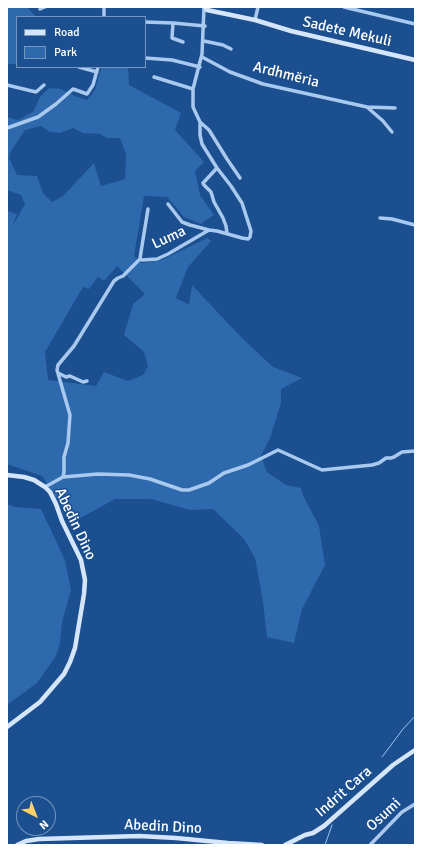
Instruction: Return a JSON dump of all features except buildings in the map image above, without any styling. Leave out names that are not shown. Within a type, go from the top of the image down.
[{"type":"street","points":[[40,9],[45,7]]},
{"type":"street","points":[[255,20],[258,7]]},
{"type":"street","points":[[344,7],[415,24]]},
{"type":"street","points":[[204,8],[204,41],[200,67],[193,89],[193,107],[200,122],[209,130],[240,178]]},
{"type":"street","name":"Sadete Mekuli","points":[[204,8],[207,10],[255,20],[291,31],[415,60]]},
{"type":"street","points":[[146,22],[204,26]]},
{"type":"street","points":[[173,23],[172,38],[183,42]]},
{"type":"street","points":[[204,41],[231,48]]},
{"type":"street","name":"Ardhmëria","points":[[202,57],[230,72],[263,84],[367,107],[395,108]]},
{"type":"street","points":[[146,58],[172,60],[200,67]]},
{"type":"street","points":[[83,68],[97,72]]},
{"type":"street","points":[[7,128],[38,116],[56,104],[73,89],[87,94],[93,85],[98,68]]},
{"type":"street","points":[[154,78],[193,89]]},
{"type":"street","points":[[7,86],[36,92],[44,85]]},
{"type":"street","name":"Ardhmëria","points":[[367,107],[384,121],[392,132]]},
{"type":"street","name":"Luma","points":[[168,204],[182,222],[248,239],[250,236],[251,231],[242,203],[202,144],[200,122]]},
{"type":"street","points":[[217,168],[203,183],[210,192],[223,218],[227,233]]},
{"type":"street","name":"Luma","points":[[148,209],[140,260],[148,260],[168,254],[209,230]]},
{"type":"street","points":[[380,218],[415,225]]},
{"type":"street","points":[[63,477],[64,456],[68,443],[70,415],[58,373],[58,365],[74,346],[114,282],[123,276],[140,260]]},
{"type":"street","points":[[58,373],[70,376],[83,382],[87,381]]},
{"type":"street","points":[[45,487],[63,477],[98,474],[150,478],[182,490],[189,490],[209,482],[224,473],[248,465],[278,450],[322,470],[372,465],[379,463],[386,458],[394,457],[402,452],[415,451]]},
{"type":"street","name":"Abedin Dino","points":[[7,475],[32,479],[50,492],[81,560],[85,580],[84,594],[74,648],[70,662],[64,674],[40,702],[7,727]]},
{"type":"street","name":"Indrit Cara","points":[[285,845],[313,833],[324,826],[394,765],[415,750]]},
{"type":"street","name":"Osumi","points":[[370,845],[402,812],[415,804]]},
{"type":"street","name":"Abedin Dino","points":[[17,845],[26,841],[39,839],[139,836],[176,838],[228,844],[262,845]]},
{"type":"green space","points":[[7,7],[27,7],[35,16],[16,16],[16,64],[7,64]]},
{"type":"green space","points":[[102,68],[128,68],[129,85],[181,113],[175,130],[204,162],[195,171],[200,195],[214,215],[201,224],[184,217],[167,197],[144,196],[134,256],[142,263],[162,260],[207,238],[211,241],[188,267],[176,298],[189,305],[192,285],[241,337],[273,367],[302,378],[281,389],[281,403],[270,438],[261,456],[267,472],[286,485],[301,488],[319,526],[325,565],[302,609],[294,643],[267,637],[263,602],[255,558],[244,539],[213,509],[190,510],[151,499],[115,499],[79,519],[67,515],[42,476],[7,464],[7,211],[17,214],[12,227],[25,204],[21,195],[7,190],[7,117],[18,120],[33,112],[40,97],[49,88],[60,89],[87,100],[95,90]],"holes":[[[41,126],[50,132],[60,133],[73,128],[83,133],[100,134],[107,138],[120,138],[126,154],[125,179],[101,186],[94,163],[63,196],[52,202],[43,193],[37,176],[17,175],[9,158],[11,151],[25,130]],[[117,266],[145,294],[133,304],[124,335],[144,352],[148,366],[143,375],[128,381],[104,372],[96,386],[48,380],[45,352],[83,287],[89,289],[98,277],[104,281]]]},
{"type":"green space","points":[[7,504],[15,507],[41,509],[65,560],[71,590],[62,622],[60,643],[56,656],[37,683],[7,705]]},
{"type":"waterway","points":[[382,757],[415,716]]},
{"type":"waterway","points":[[325,845],[332,825]]}]
